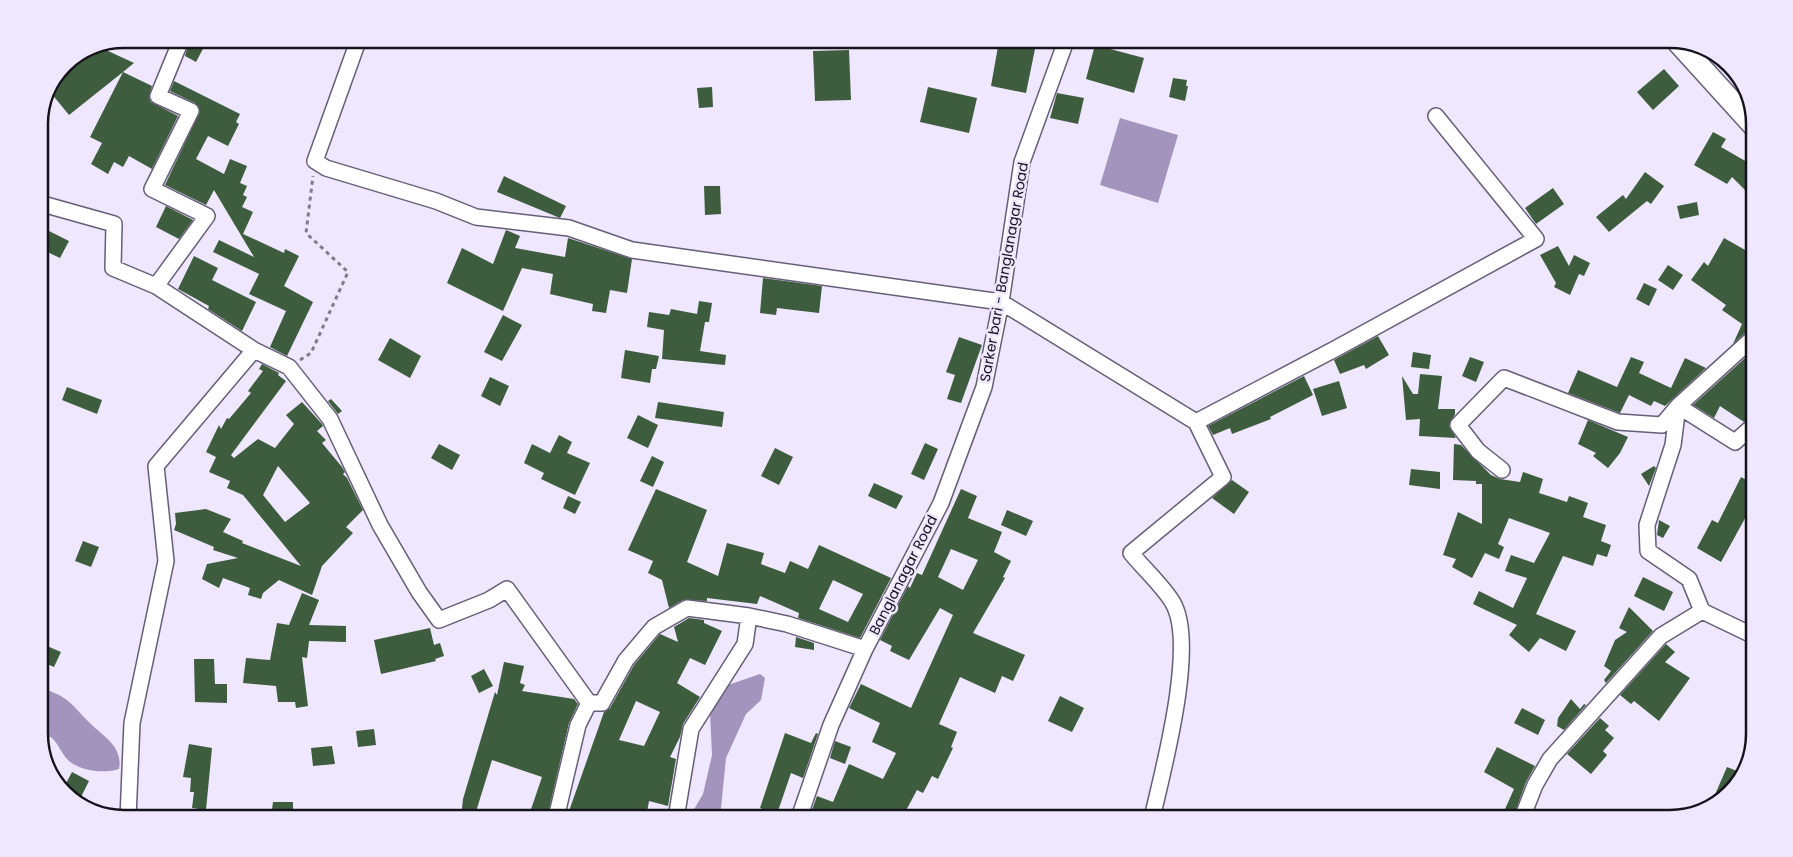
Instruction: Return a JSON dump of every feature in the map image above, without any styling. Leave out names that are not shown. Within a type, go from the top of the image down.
[{"type":"main road","points":[[1684,49],[1745,116]]},
{"type":"street","points":[[156,286],[207,216],[152,189],[191,111],[158,96],[178,47]]},
{"type":"street","points":[[355,47],[316,161],[326,168],[436,201],[476,217],[569,228],[632,250],[1001,302],[1196,422],[1223,477],[1131,553],[1173,603],[1182,632],[1181,663],[1170,735],[1154,810]]},
{"type":"street","name":"Sarker bari - Banglanagar Road","points":[[940,503],[984,387],[1001,302],[1022,162],[1064,47]]},
{"type":"street","points":[[1196,422],[1335,350],[1536,239],[1436,116]]},
{"type":"street","points":[[48,206],[114,224],[113,268],[156,286],[254,350],[289,367],[330,419],[380,525],[419,592],[439,620],[488,600],[507,589],[589,703],[578,725],[558,810]]},
{"type":"street","points":[[1502,470],[1478,451],[1458,425],[1504,378],[1618,422],[1662,425],[1678,406],[1745,345]]},
{"type":"street","points":[[128,810],[132,724],[166,561],[156,466],[254,350]]},
{"type":"street","points":[[1678,406],[1735,442],[1746,433]]},
{"type":"street","points":[[1678,406],[1672,445],[1647,525],[1648,551],[1689,579],[1702,611],[1746,632]]},
{"type":"street","name":"Banglanagar Road","points":[[589,703],[602,703],[626,660],[654,627],[687,608],[749,616],[787,624],[865,649],[940,503]]},
{"type":"street","points":[[1525,810],[1535,785],[1550,759],[1661,636],[1702,611]]},
{"type":"street","points":[[677,810],[691,729],[745,644],[749,616]]},
{"type":"street","points":[[802,810],[831,725],[865,649]]},
{"type":"path","points":[[289,367],[310,354],[348,272],[306,233],[316,161]]},
{"type":"shaded area","points":[[1120,118],[1178,135],[1158,203],[1100,185]]},
{"type":"shaded area","points":[[760,674],[765,678],[761,700],[746,714],[726,758],[721,810],[694,810],[703,794],[712,755],[710,712],[718,695],[728,685]]},
{"type":"shaded area","points":[[48,691],[69,702],[108,739],[116,749],[120,762],[119,769],[99,771],[84,769],[67,759],[51,737],[48,736]]},
{"type":"building","points":[[187,47],[204,47],[196,62],[185,56]]},
{"type":"building","points":[[998,47],[1035,47],[1026,93],[991,86]]},
{"type":"building","points":[[1094,47],[1103,47],[1144,58],[1134,93],[1086,79]]},
{"type":"building","points":[[106,50],[134,63],[69,115],[53,95],[60,81],[81,60]]},
{"type":"building","points":[[849,50],[851,100],[815,101],[813,51]]},
{"type":"building","points":[[1664,69],[1679,86],[1653,110],[1637,92]]},
{"type":"building","points":[[123,72],[152,86],[149,97],[151,102],[178,116],[152,169],[129,156],[123,167],[114,162],[108,174],[91,164],[102,143],[90,137]]},
{"type":"building","points":[[1173,78],[1187,80],[1186,86],[1188,86],[1185,101],[1169,97]]},
{"type":"building","points":[[174,81],[240,114],[236,122],[239,124],[228,146],[208,136],[196,159],[224,174],[230,159],[247,166],[240,183],[247,186],[243,195],[247,197],[242,207],[253,212],[243,234],[284,253],[285,249],[299,256],[284,286],[313,302],[287,356],[270,347],[286,311],[249,294],[259,274],[213,252],[219,240],[254,257],[214,190],[206,205],[165,185],[200,111],[195,103],[170,91]]},
{"type":"building","points":[[712,87],[713,107],[699,108],[697,88]]},
{"type":"building","points":[[928,87],[977,98],[969,133],[920,122]]},
{"type":"building","points":[[1057,93],[1084,98],[1078,124],[1050,118]]},
{"type":"building","points":[[1713,132],[1726,139],[1721,147],[1745,161],[1745,190],[1732,177],[1727,184],[1694,165]]},
{"type":"building","points":[[1645,172],[1664,186],[1651,204],[1647,201],[1609,232],[1596,217],[1623,195],[1626,199]]},
{"type":"building","points":[[504,176],[566,206],[560,218],[497,192]]},
{"type":"building","points":[[704,186],[720,186],[721,214],[705,215]]},
{"type":"building","points":[[1553,188],[1564,204],[1536,224],[1525,208]]},
{"type":"building","points":[[1697,202],[1699,215],[1680,219],[1677,206]]},
{"type":"building","points":[[166,206],[193,220],[179,239],[156,227]]},
{"type":"building","points":[[48,230],[69,241],[60,258],[48,252]]},
{"type":"building","points":[[506,230],[520,236],[515,248],[565,257],[568,238],[632,259],[627,293],[610,290],[606,313],[592,311],[593,304],[550,294],[553,274],[522,268],[503,311],[447,283],[462,248],[493,264]]},
{"type":"building","points":[[1724,238],[1745,250],[1745,332],[1733,344],[1742,324],[1722,310],[1726,305],[1691,280],[1704,262],[1708,266]]},
{"type":"building","points":[[1558,246],[1569,266],[1574,255],[1590,263],[1584,276],[1579,274],[1570,295],[1554,287],[1556,283],[1540,255]]},
{"type":"building","points":[[194,256],[218,268],[212,280],[256,302],[242,331],[208,309],[209,306],[178,289]]},
{"type":"building","points":[[1668,265],[1683,275],[1673,290],[1658,280]]},
{"type":"building","points":[[763,278],[822,286],[819,313],[777,308],[776,315],[760,313]]},
{"type":"building","points":[[1644,283],[1657,289],[1649,306],[1636,299]]},
{"type":"building","points":[[699,301],[712,303],[709,322],[705,322],[700,351],[726,355],[725,365],[662,359],[664,330],[647,327],[649,312],[669,315],[671,309],[697,314]]},
{"type":"building","points":[[503,315],[522,325],[502,361],[484,352]]},
{"type":"building","points":[[1378,336],[1389,355],[1366,369],[1364,365],[1340,374],[1334,360]]},
{"type":"building","points":[[959,337],[982,345],[961,403],[947,399],[955,375],[946,372]]},
{"type":"building","points":[[390,338],[421,356],[410,378],[378,360]]},
{"type":"building","points":[[625,350],[659,356],[656,369],[652,369],[650,383],[621,378]]},
{"type":"building","points":[[1413,352],[1431,355],[1429,369],[1411,367]]},
{"type":"building","points":[[1470,357],[1484,362],[1476,382],[1462,376]]},
{"type":"building","points":[[1631,357],[1644,362],[1639,373],[1671,388],[1685,358],[1706,368],[1665,406],[1654,401],[1651,406],[1629,395],[1620,413],[1568,393],[1578,370],[1617,387]]},
{"type":"building","points":[[1745,358],[1745,421],[1744,422],[1720,406],[1714,418],[1693,405]]},
{"type":"building","points":[[262,364],[279,373],[278,375],[286,381],[231,455],[234,458],[258,439],[275,448],[294,424],[286,415],[302,402],[322,424],[323,426],[317,431],[326,440],[322,443],[342,467],[345,472],[343,474],[347,478],[363,510],[346,527],[353,533],[322,566],[312,595],[279,580],[263,593],[261,599],[248,595],[250,588],[223,578],[219,588],[202,579],[207,564],[238,558],[213,550],[214,547],[174,530],[176,524],[175,513],[206,509],[231,519],[223,532],[243,541],[242,543],[301,566],[243,495],[227,488],[230,481],[209,472],[216,457],[206,452],[219,425],[221,429],[227,418],[229,419],[251,393],[248,391],[263,371],[259,369]],"holes":[[[278,466],[310,503],[285,522],[263,495]]]},
{"type":"building","points":[[1420,374],[1442,376],[1438,409],[1455,409],[1455,414],[1449,426],[1456,438],[1419,436],[1420,419],[1406,420],[1402,376],[1413,394],[1418,394]]},
{"type":"building","points":[[1304,376],[1313,395],[1270,417],[1271,419],[1232,434],[1230,428],[1213,435],[1208,426]]},
{"type":"building","points":[[490,377],[509,386],[500,406],[481,396]]},
{"type":"building","points":[[1339,381],[1347,408],[1322,416],[1313,389]]},
{"type":"building","points":[[67,387],[102,400],[97,414],[62,400]]},
{"type":"building","points":[[331,399],[342,411],[338,414],[328,401]]},
{"type":"building","points":[[658,402],[724,412],[722,427],[655,418]]},
{"type":"building","points":[[638,415],[658,425],[648,448],[627,438]]},
{"type":"building","points":[[1588,420],[1628,437],[1620,453],[1608,468],[1593,456],[1596,453],[1578,444]]},
{"type":"building","points":[[559,435],[572,442],[567,453],[590,463],[575,495],[541,479],[544,473],[524,463],[532,444],[550,453]]},
{"type":"building","points":[[925,443],[938,449],[924,480],[911,474]]},
{"type":"building","points":[[439,444],[460,455],[452,470],[431,458]]},
{"type":"building","points":[[1454,444],[1461,445],[1491,475],[1500,479],[1520,482],[1523,472],[1543,479],[1539,493],[1567,502],[1569,496],[1588,503],[1583,517],[1606,525],[1601,541],[1611,545],[1607,557],[1597,554],[1593,566],[1563,556],[1536,614],[1576,631],[1566,651],[1540,638],[1529,652],[1509,635],[1517,625],[1473,604],[1479,591],[1513,608],[1527,578],[1505,571],[1511,555],[1534,563],[1550,533],[1509,518],[1498,544],[1504,547],[1499,559],[1485,553],[1472,578],[1452,567],[1456,559],[1443,555],[1458,512],[1482,524],[1482,484],[1476,484],[1476,481],[1453,480]]},
{"type":"building","points":[[775,448],[793,457],[779,485],[761,476]]},
{"type":"building","points":[[652,456],[664,462],[653,487],[640,481]]},
{"type":"building","points":[[1654,466],[1656,468],[1649,486],[1641,474]]},
{"type":"building","points":[[1411,469],[1440,472],[1440,489],[1409,485]]},
{"type":"building","points":[[1741,477],[1746,479],[1746,517],[1721,562],[1697,548],[1712,520],[1718,523]]},
{"type":"building","points":[[1232,480],[1249,492],[1234,514],[1212,498]]},
{"type":"building","points":[[874,483],[903,496],[896,509],[868,496]]},
{"type":"building","points":[[656,489],[707,510],[687,562],[718,576],[727,543],[764,553],[761,564],[785,573],[790,561],[808,569],[819,545],[891,578],[860,638],[798,618],[799,613],[760,596],[757,604],[707,598],[707,601],[683,600],[669,608],[662,580],[648,573],[653,561],[628,550]],"holes":[[[833,580],[863,594],[848,622],[819,609]]]},
{"type":"building","points":[[961,489],[977,496],[968,518],[1002,532],[994,552],[1011,561],[1003,577],[1005,578],[973,633],[1025,655],[1013,681],[1002,676],[995,693],[960,677],[939,724],[957,732],[951,747],[953,748],[938,779],[932,776],[923,793],[917,790],[906,810],[812,810],[817,796],[833,802],[849,764],[883,779],[896,753],[872,742],[880,723],[849,708],[861,684],[911,708],[953,615],[940,608],[909,660],[890,651],[892,646],[880,640],[908,586],[910,588],[917,573],[922,575]],"holes":[[[951,549],[978,560],[963,590],[938,577]]]},
{"type":"building","points":[[568,496],[581,502],[575,514],[563,508]]},
{"type":"building","points":[[1007,510],[1033,521],[1026,536],[1001,525]]},
{"type":"building","points":[[1659,520],[1670,526],[1663,538],[1657,535]]},
{"type":"building","points":[[83,541],[99,547],[91,567],[75,561]]},
{"type":"building","points":[[1643,577],[1673,592],[1664,611],[1634,596]]},
{"type":"building","points":[[302,593],[319,600],[309,625],[346,626],[346,642],[309,641],[307,658],[302,657],[308,706],[296,708],[295,702],[278,702],[276,686],[243,683],[246,658],[270,660],[277,623],[289,625]]},
{"type":"building","points":[[1629,607],[1653,631],[1606,683],[1604,680],[1611,671],[1604,666],[1615,640],[1627,632],[1619,628]]},
{"type":"building","points":[[689,618],[704,620],[704,623],[722,631],[705,665],[690,658],[677,683],[700,697],[683,724],[680,737],[670,757],[676,759],[668,806],[649,801],[647,810],[569,810],[604,712],[610,708],[634,665],[660,634],[678,642],[674,627]],"holes":[[[636,701],[660,712],[644,746],[619,740]]]},
{"type":"building","points":[[430,628],[434,645],[440,643],[444,656],[435,659],[436,661],[381,674],[374,640]]},
{"type":"building","points":[[796,637],[814,643],[814,650],[795,647]]},
{"type":"building","points":[[1666,644],[1675,652],[1665,662],[1690,678],[1659,721],[1634,701],[1631,704],[1620,695]]},
{"type":"building","points":[[48,646],[61,652],[54,667],[48,664]]},
{"type":"building","points":[[194,659],[214,659],[215,684],[227,684],[227,703],[195,702]]},
{"type":"building","points":[[504,662],[524,666],[520,683],[525,685],[522,691],[574,699],[578,704],[569,723],[549,810],[531,810],[542,777],[492,760],[476,810],[462,810],[463,799],[495,692],[497,695]]},
{"type":"building","points":[[484,669],[493,686],[479,693],[471,676]]},
{"type":"building","points":[[1060,696],[1084,708],[1072,732],[1048,721]]},
{"type":"building","points":[[1571,699],[1580,709],[1584,704],[1586,705],[1564,730],[1557,726],[1558,718]]},
{"type":"building","points":[[1522,708],[1545,720],[1538,735],[1514,723]]},
{"type":"building","points":[[1600,718],[1609,726],[1605,730],[1614,738],[1603,751],[1607,755],[1591,774],[1567,754]]},
{"type":"building","points":[[374,729],[376,745],[358,747],[356,731]]},
{"type":"building","points":[[785,733],[811,743],[816,733],[818,734],[803,778],[791,773],[778,810],[760,808]]},
{"type":"building","points":[[835,741],[851,747],[845,764],[830,758]]},
{"type":"building","points":[[189,744],[212,748],[206,810],[192,808],[194,792],[190,792],[191,778],[183,777]]},
{"type":"building","points":[[332,746],[335,764],[313,766],[311,748]]},
{"type":"building","points":[[1497,747],[1535,766],[1526,782],[1516,810],[1505,810],[1514,789],[1484,772]]},
{"type":"building","points":[[1727,767],[1735,770],[1727,784],[1715,795]]},
{"type":"building","points":[[72,772],[89,781],[81,796],[66,784]]},
{"type":"building","points":[[273,802],[293,802],[293,810],[272,810]]}]
